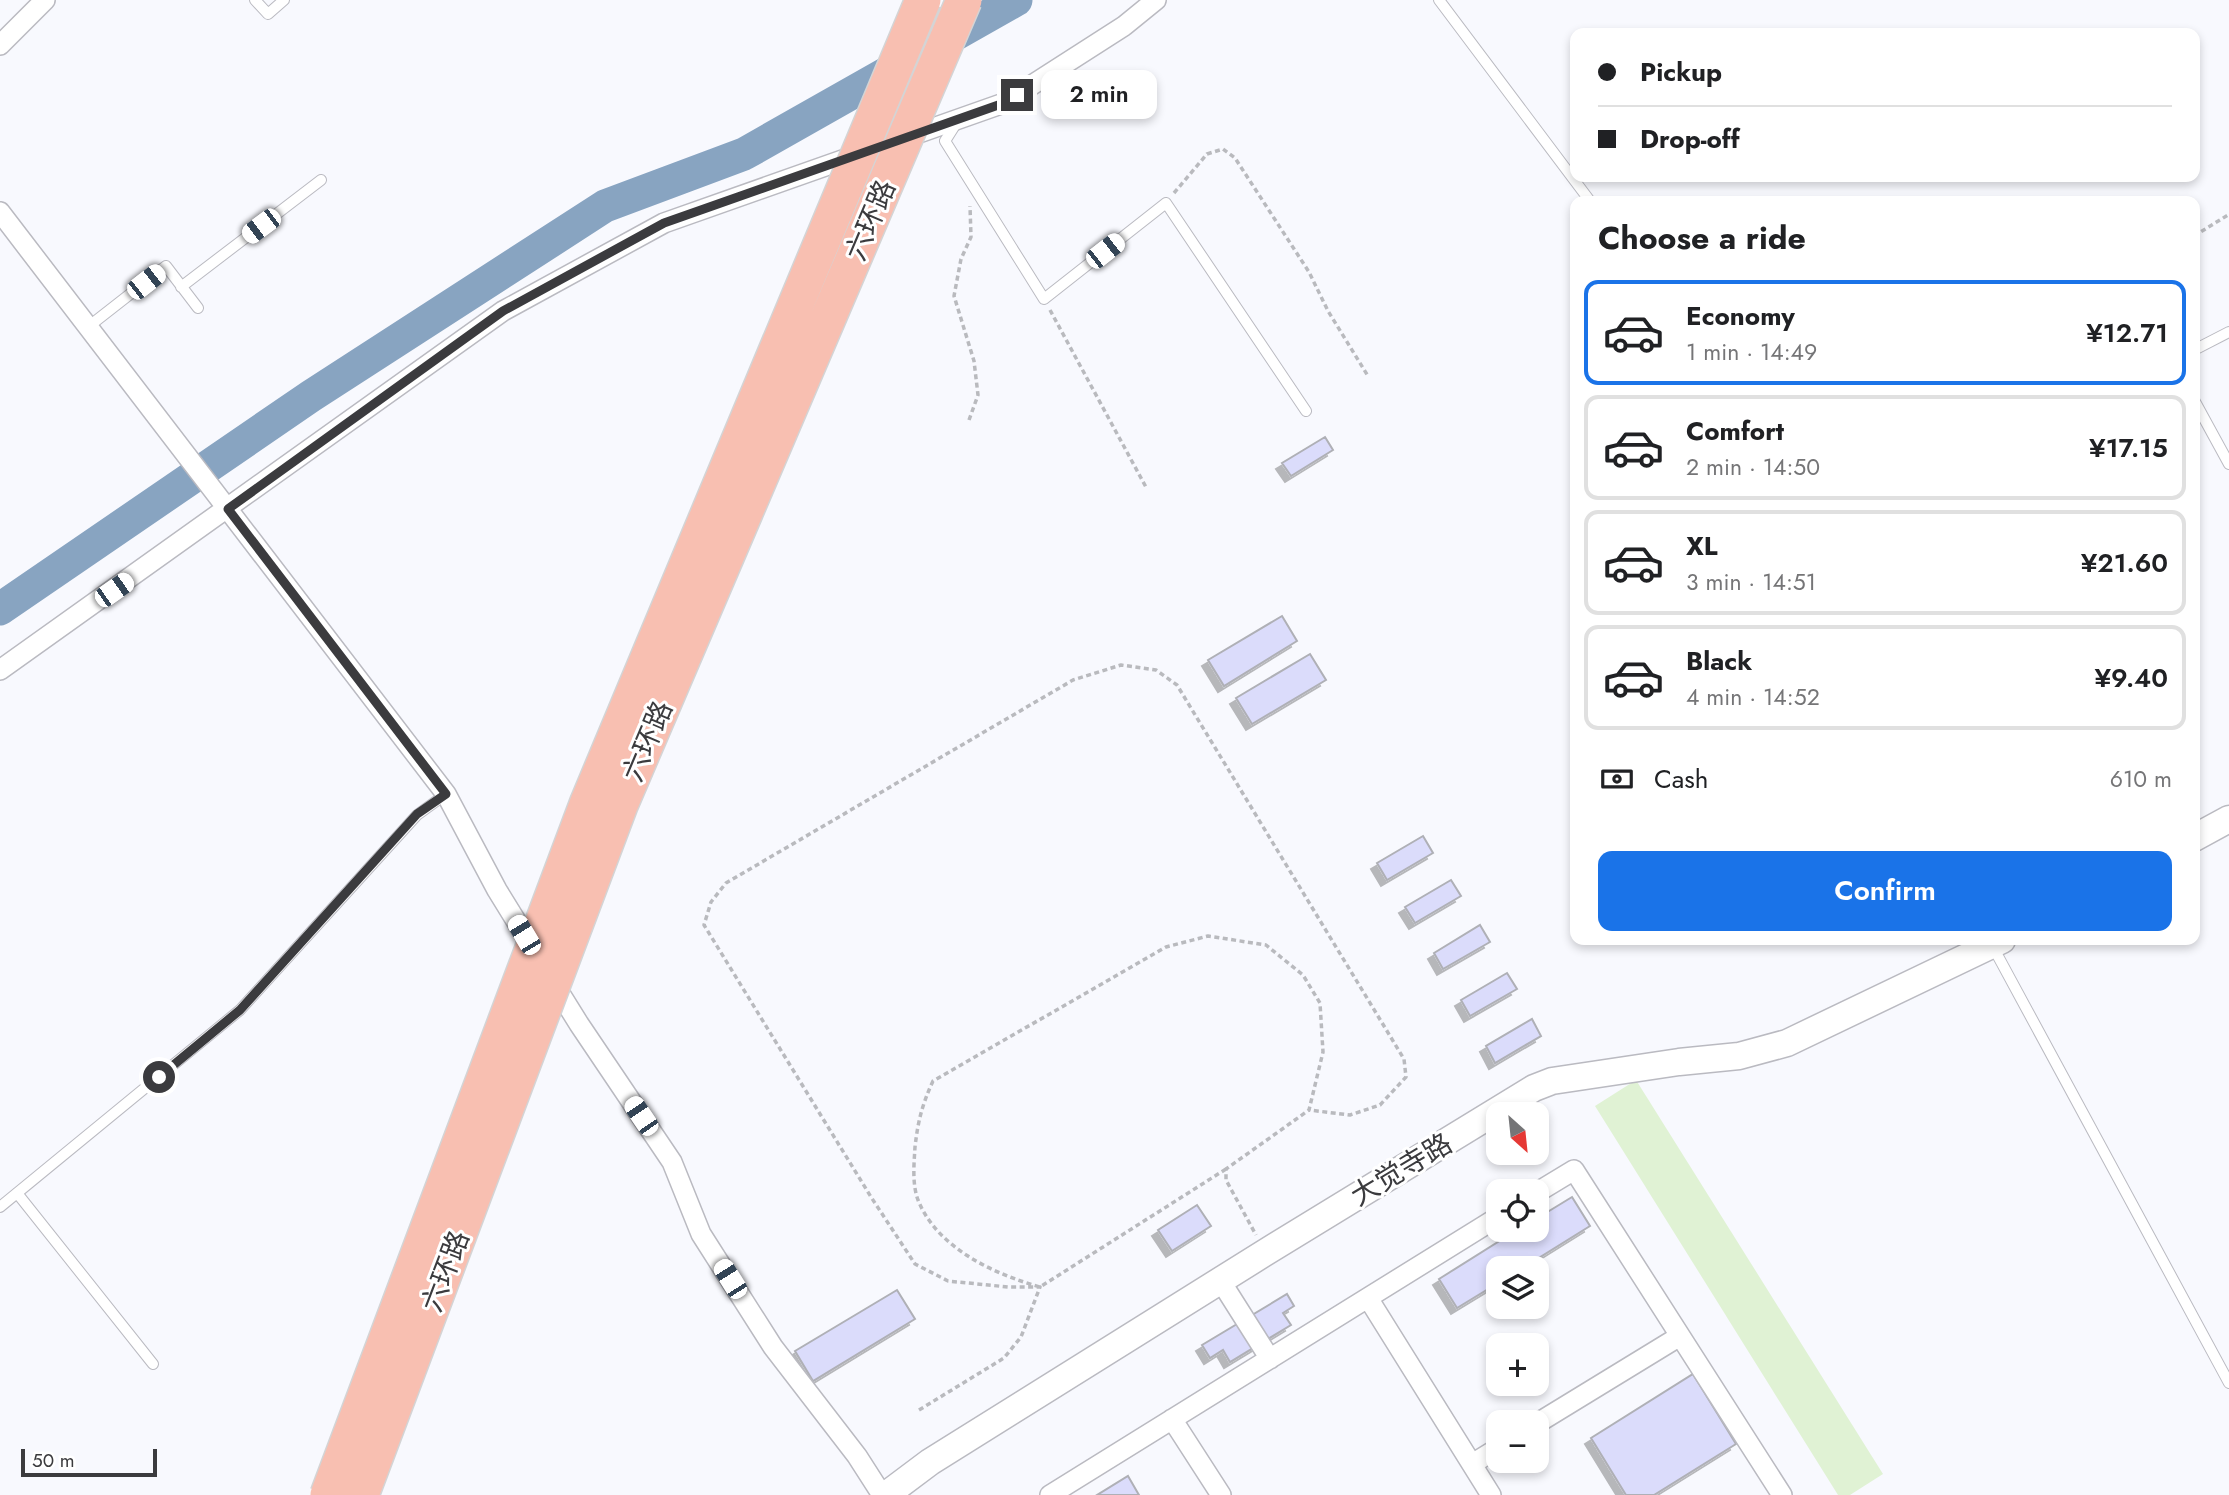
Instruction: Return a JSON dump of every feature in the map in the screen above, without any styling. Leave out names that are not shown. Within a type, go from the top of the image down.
[{"type":"highway","name":"六环路","points":[[328,1495],[588,802],[923,0]]},
{"type":"highway","name":"六环路","points":[[361,1495],[620,805],[964,0]]},
{"type":"main road","points":[[2200,835],[2229,820]]},
{"type":"main road","name":"大觉寺路","points":[[884,1495],[930,1462],[1220,1280],[1534,1088],[1578,1077],[1739,1056],[1787,1043],[1987,945]]},
{"type":"street","points":[[0,45],[45,0]]},
{"type":"street","points":[[0,670],[503,311],[664,223],[1004,103],[1124,26],[1156,0]]},
{"type":"street","points":[[0,212],[446,794],[497,890],[579,1024],[672,1162],[701,1234],[773,1347],[884,1495]]},
{"type":"street","points":[[1549,1185],[1574,1170],[1782,1495]]},
{"type":"street","points":[[1050,1495],[1486,1224]]},
{"type":"street","points":[[1220,1280],[1270,1359]]},
{"type":"street","points":[[1368,1298],[1491,1495]]},
{"type":"street","points":[[1549,1416],[1680,1336]]},
{"type":"street","points":[[1172,1419],[1221,1495]]},
{"type":"street","points":[[1472,1464],[1486,1455]]},
{"type":"lane","points":[[255,0],[268,14],[284,0]]},
{"type":"lane","points":[[1439,0],[1570,174]]},
{"type":"lane","points":[[960,119],[945,141],[1044,299],[1166,203],[1306,411]]},
{"type":"lane","points":[[181,287],[321,180]]},
{"type":"lane","points":[[1576,182],[1586,196]]},
{"type":"lane","points":[[88,327],[166,266],[198,308]]},
{"type":"lane","points":[[2200,347],[2229,332]]},
{"type":"lane","points":[[2200,411],[2229,464]]},
{"type":"lane","points":[[0,1207],[240,1010],[417,814],[446,794]]},
{"type":"lane","points":[[1997,945],[2229,1383]]},
{"type":"lane","points":[[17,1193],[153,1363]]},
{"type":"path","points":[[1166,203],[1207,154],[1223,149],[1235,158],[1309,272],[1328,311],[1368,376]]},
{"type":"path","points":[[968,180],[971,237],[961,259],[954,296],[974,361],[978,395],[969,419]]},
{"type":"path","points":[[2200,232],[2228,215]]},
{"type":"path","points":[[1044,299],[1147,489]]},
{"type":"path","points":[[1121,665],[1156,670],[1177,685],[1404,1059],[1406,1077],[1380,1105],[1350,1115],[1309,1111],[1226,1170],[1040,1287],[948,1281],[915,1264],[870,1197],[704,925],[711,901],[726,883],[1073,680],[1121,665]]},
{"type":"path","points":[[1040,1287],[1017,1280],[962,1253],[927,1218],[917,1198],[913,1168],[922,1105],[933,1081],[1166,947],[1208,936],[1266,945],[1303,975],[1320,1003],[1323,1052],[1309,1111]]},
{"type":"path","points":[[1226,1170],[1226,1180],[1266,1252]]},
{"type":"path","points":[[919,1410],[1004,1359],[1021,1336],[1040,1287]]},
{"type":"green space","points":[[1636,1080],[1883,1474],[1850,1495],[1838,1495],[1595,1106]]},
{"type":"building","points":[[1325,437],[1333,450],[1291,476],[1282,463]]},
{"type":"building","points":[[1282,616],[1297,641],[1224,686],[1208,660]]},
{"type":"building","points":[[1310,654],[1326,680],[1252,724],[1236,698]]},
{"type":"building","points":[[1423,836],[1433,853],[1387,880],[1377,863]]},
{"type":"building","points":[[1451,880],[1461,896],[1415,923],[1405,907]]},
{"type":"building","points":[[1480,925],[1490,942],[1443,969],[1434,953]]},
{"type":"building","points":[[1507,973],[1517,989],[1470,1016],[1461,1000]]},
{"type":"building","points":[[1532,1019],[1541,1036],[1495,1063],[1486,1046]]},
{"type":"building","points":[[1572,1197],[1590,1226],[1542,1256],[1486,1256],[1486,1290],[1457,1308],[1439,1279],[1498,1242],[1549,1242],[1549,1211]]},
{"type":"building","points":[[1197,1205],[1211,1226],[1172,1251],[1158,1230]]},
{"type":"building","points":[[897,1290],[915,1319],[813,1381],[795,1351]]},
{"type":"building","points":[[1287,1294],[1294,1306],[1283,1313],[1291,1325],[1230,1362],[1223,1350],[1210,1358],[1202,1345]]},
{"type":"building","points":[[1693,1374],[1736,1444],[1654,1495],[1626,1495],[1591,1438]]},
{"type":"building","points":[[1128,1476],[1139,1495],[1097,1495]]},
{"type":"waterway","points":[[0,609],[311,396],[605,206],[744,154],[1016,0]]},
{"type":"route","points":[[159,1077],[240,1010],[417,814],[446,794],[228,509],[503,311],[664,223],[1004,103],[1017,95]]}]
